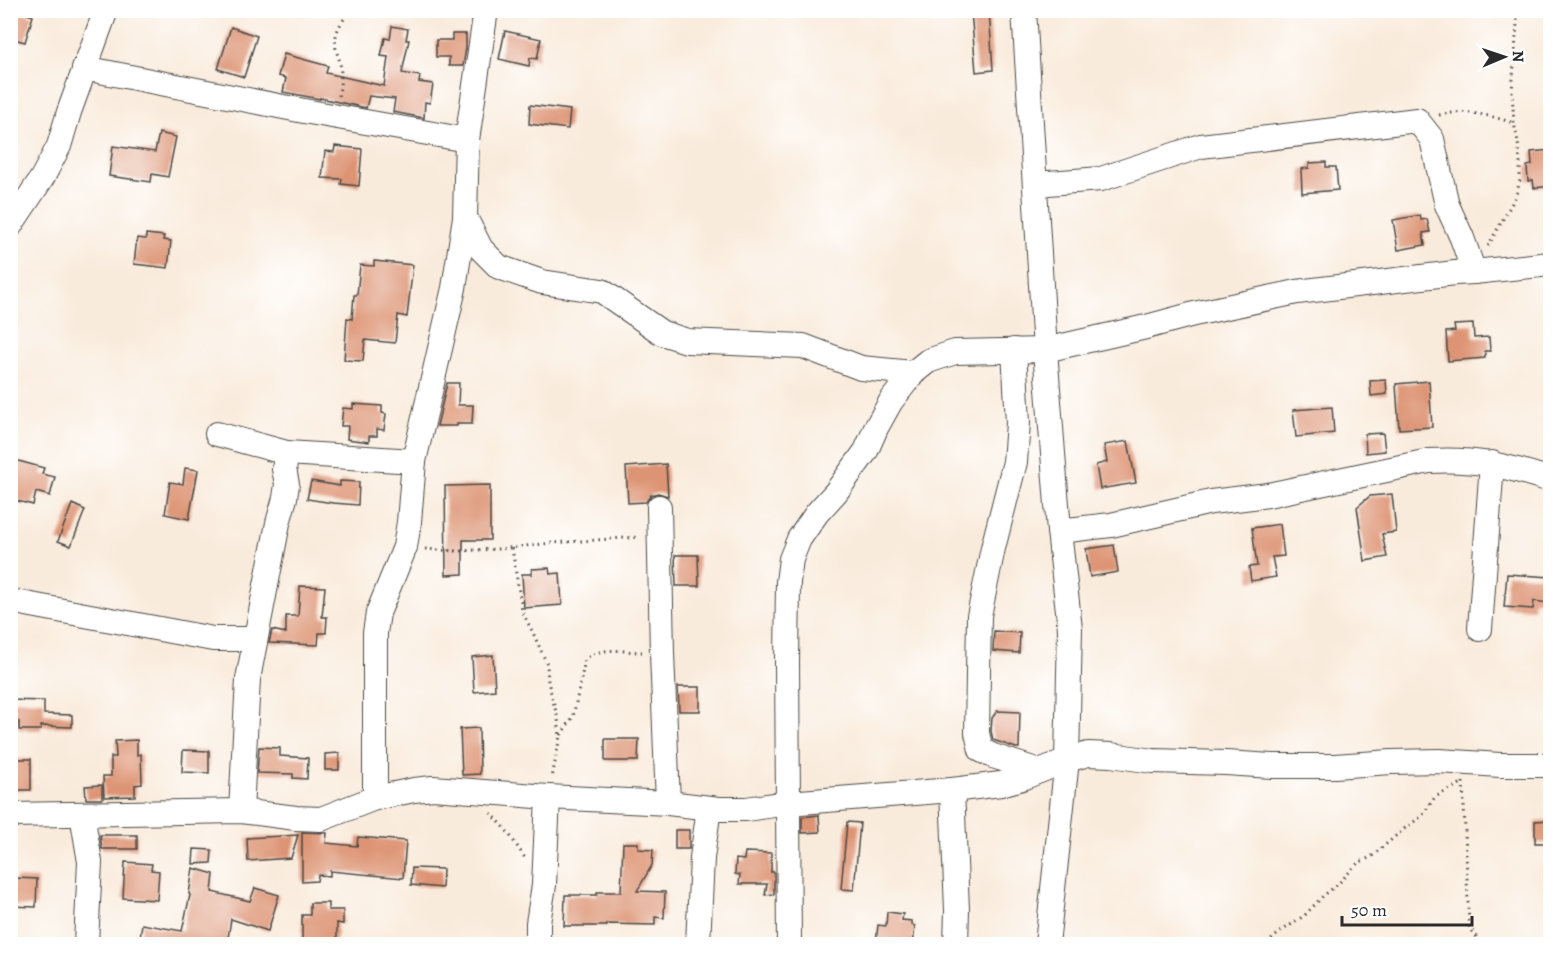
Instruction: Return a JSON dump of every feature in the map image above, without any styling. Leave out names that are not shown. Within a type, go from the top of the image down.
[{"type":"street","points":[[10,226],[42,178],[59,146],[84,68],[106,10]]},
{"type":"street","points":[[375,798],[375,633],[378,613],[405,547],[414,460],[454,288],[465,217],[467,140],[486,10]]},
{"type":"street","points":[[1024,10],[1059,531],[1070,629],[1067,760],[1047,945]]},
{"type":"street","points":[[84,68],[467,140]]},
{"type":"street","points":[[1035,184],[1101,179],[1201,146],[1417,120],[1432,139],[1447,205],[1474,272]]},
{"type":"street","points":[[465,217],[481,249],[499,267],[542,282],[602,291],[662,333],[687,341],[803,346],[861,368],[913,373]]},
{"type":"street","points":[[789,945],[787,662],[788,582],[791,560],[799,539],[866,452],[891,401],[913,373],[928,361],[955,352],[1046,350],[1297,292],[1551,264]]},
{"type":"street","points":[[1014,350],[1018,423],[1016,462],[993,548],[979,616],[977,733],[981,750],[1039,771]]},
{"type":"street","points":[[217,434],[287,453],[414,460]]},
{"type":"street","points":[[241,811],[248,679],[278,523],[285,498],[287,484],[284,469],[287,453]]},
{"type":"street","points":[[1059,531],[1111,525],[1211,502],[1268,495],[1429,461],[1455,459],[1492,464],[1551,480]]},
{"type":"street","points":[[1480,629],[1492,464]]},
{"type":"street","points":[[659,507],[668,803]]},
{"type":"street","points":[[10,600],[213,639],[255,639]]},
{"type":"street","points":[[10,815],[241,811],[321,819],[375,798],[433,788],[746,809],[788,803],[1001,784],[1067,760],[1100,753],[1153,761],[1272,766],[1335,766],[1438,761],[1467,761],[1500,765],[1551,765]]},
{"type":"street","points":[[952,790],[957,910],[956,945]]},
{"type":"street","points":[[538,945],[538,923],[544,885],[548,797]]},
{"type":"street","points":[[698,945],[702,858],[709,808]]},
{"type":"street","points":[[82,814],[90,862],[86,945]]},
{"type":"path","points":[[336,117],[341,71],[335,38],[341,22],[351,10]]},
{"type":"path","points":[[1474,272],[1500,221],[1516,196],[1520,180],[1512,92],[1518,10]]},
{"type":"path","points":[[1417,120],[1453,111],[1478,114],[1514,123]]},
{"type":"path","points":[[405,547],[455,551],[660,536]]},
{"type":"path","points":[[512,548],[522,611],[547,664],[548,682],[558,719],[560,736],[548,797]]},
{"type":"path","points":[[560,736],[573,717],[584,663],[590,655],[605,650],[662,653]]},
{"type":"path","points":[[1267,945],[1279,933],[1308,912],[1358,863],[1371,857],[1422,816],[1435,797],[1463,782],[1469,926],[1479,941],[1491,945]]},
{"type":"path","points":[[472,791],[505,828],[544,885]]},
{"type":"building","points":[[10,10],[33,16],[25,42],[10,38]]},
{"type":"building","points":[[971,10],[989,10],[993,70],[976,72]]},
{"type":"building","points":[[392,26],[408,29],[406,40],[409,40],[402,73],[420,76],[419,82],[433,84],[430,103],[425,102],[424,118],[393,112],[395,99],[369,96],[366,108],[283,92],[286,78],[278,76],[284,54],[328,66],[326,73],[384,86],[388,57],[381,56],[385,38],[390,39]]},
{"type":"building","points":[[231,27],[257,36],[244,77],[218,69]]},
{"type":"building","points":[[505,31],[541,39],[537,59],[530,58],[529,66],[499,59]]},
{"type":"building","points":[[452,34],[466,34],[463,66],[449,66],[449,57],[436,57],[436,40],[452,40]]},
{"type":"building","points":[[530,105],[570,110],[568,129],[529,124]]},
{"type":"building","points":[[159,133],[176,137],[168,177],[152,174],[151,182],[109,176],[113,146],[155,152]]},
{"type":"building","points":[[335,146],[362,149],[359,186],[341,184],[342,179],[322,178],[325,151],[334,152]]},
{"type":"building","points":[[1551,150],[1551,186],[1534,188],[1533,180],[1528,181],[1527,166],[1532,165],[1531,152]]},
{"type":"building","points":[[1326,162],[1326,167],[1336,167],[1338,190],[1302,193],[1301,169],[1309,168],[1309,163]]},
{"type":"building","points":[[1420,215],[1421,220],[1427,219],[1430,232],[1423,233],[1425,245],[1398,250],[1393,220]]},
{"type":"building","points":[[146,234],[164,236],[163,240],[171,241],[168,268],[134,264],[137,238],[146,239]]},
{"type":"building","points":[[374,261],[413,265],[407,317],[398,315],[395,343],[365,340],[363,361],[344,360],[347,318],[352,319],[360,265],[374,266]]},
{"type":"building","points":[[1473,324],[1474,338],[1489,337],[1490,351],[1485,351],[1485,358],[1448,361],[1446,332],[1455,331],[1454,325]]},
{"type":"building","points":[[1386,380],[1387,394],[1371,396],[1370,381]]},
{"type":"building","points":[[1429,381],[1432,427],[1399,429],[1396,384]]},
{"type":"building","points":[[447,383],[459,383],[458,405],[473,405],[472,424],[437,426]]},
{"type":"building","points":[[353,404],[382,406],[382,413],[386,414],[384,430],[377,429],[377,436],[369,436],[369,442],[347,439],[348,426],[341,426],[343,408],[353,409]]},
{"type":"building","points":[[1332,407],[1334,433],[1296,437],[1293,410]]},
{"type":"building","points":[[1383,433],[1385,451],[1366,453],[1365,434]]},
{"type":"building","points":[[1128,441],[1136,483],[1100,489],[1096,465],[1107,462],[1104,445]]},
{"type":"building","points":[[15,460],[44,468],[42,474],[55,477],[50,496],[36,492],[33,505],[10,499],[10,467],[13,468]]},
{"type":"building","points":[[666,464],[668,496],[658,493],[651,495],[646,502],[628,503],[626,467]]},
{"type":"building","points":[[185,468],[198,470],[189,519],[165,514],[170,482],[183,484]]},
{"type":"building","points":[[311,481],[340,486],[340,481],[359,482],[358,505],[307,499]]},
{"type":"building","points":[[490,485],[490,540],[463,540],[463,574],[446,575],[445,486]]},
{"type":"building","points":[[1392,494],[1396,532],[1382,534],[1387,557],[1365,561],[1357,507],[1370,496]]},
{"type":"building","points":[[72,504],[85,510],[71,546],[58,541]]},
{"type":"building","points":[[1280,524],[1284,556],[1272,557],[1276,577],[1251,581],[1249,567],[1257,566],[1252,528]]},
{"type":"building","points":[[1114,545],[1118,572],[1090,577],[1086,549]]},
{"type":"building","points":[[675,555],[698,555],[699,586],[676,586]]},
{"type":"building","points":[[549,568],[550,574],[560,573],[562,605],[524,608],[522,574],[532,574],[532,569]]},
{"type":"building","points":[[1507,574],[1551,577],[1551,596],[1549,596],[1548,603],[1534,601],[1533,609],[1504,607]]},
{"type":"building","points":[[300,586],[325,587],[322,617],[327,617],[326,633],[319,633],[318,645],[269,643],[272,630],[286,633],[286,616],[298,616]]},
{"type":"building","points":[[994,631],[1020,633],[1019,653],[993,651]]},
{"type":"building","points":[[493,655],[495,690],[474,692],[472,657]]},
{"type":"building","points":[[678,687],[700,687],[700,711],[679,711]]},
{"type":"building","points":[[10,700],[44,701],[44,714],[72,715],[72,727],[41,726],[41,730],[19,730],[19,722],[10,721]]},
{"type":"building","points":[[997,711],[1020,712],[1019,748],[993,740],[992,718]]},
{"type":"building","points":[[479,728],[480,774],[462,775],[460,729]]},
{"type":"building","points":[[605,739],[639,739],[638,761],[605,761]]},
{"type":"building","points":[[137,740],[137,755],[141,754],[142,784],[135,785],[135,796],[104,797],[103,776],[111,776],[111,757],[116,757],[115,741]]},
{"type":"building","points":[[259,747],[280,748],[280,756],[308,758],[307,779],[293,778],[293,774],[257,773]]},
{"type":"building","points":[[183,750],[209,751],[209,773],[182,772]]},
{"type":"building","points":[[339,753],[339,770],[325,770],[325,754]]},
{"type":"building","points":[[10,759],[31,759],[31,790],[10,790]]},
{"type":"building","points":[[102,785],[102,799],[86,799],[85,786]]},
{"type":"building","points":[[819,815],[820,832],[802,833],[802,817]]},
{"type":"building","points":[[1551,820],[1551,843],[1535,843],[1535,821]]},
{"type":"building","points":[[847,822],[860,823],[854,890],[841,889]]},
{"type":"building","points":[[675,830],[689,830],[689,849],[675,849]]},
{"type":"building","points":[[302,832],[327,833],[326,843],[357,846],[358,837],[406,841],[403,878],[330,871],[330,876],[318,875],[317,881],[302,882]]},
{"type":"building","points":[[100,835],[137,835],[137,849],[102,849]]},
{"type":"building","points":[[298,835],[291,858],[248,861],[247,838]]},
{"type":"building","points":[[623,843],[638,843],[638,849],[653,850],[652,865],[637,891],[665,892],[664,918],[655,917],[655,925],[564,926],[565,895],[621,892]]},
{"type":"building","points":[[194,849],[212,850],[211,863],[193,864]]},
{"type":"building","points":[[745,852],[771,853],[774,894],[765,895],[767,884],[739,884],[740,875],[735,874],[736,859],[744,860]]},
{"type":"building","points":[[125,862],[152,864],[151,870],[159,871],[157,900],[123,898]]},
{"type":"building","points":[[193,868],[214,874],[212,892],[250,901],[255,888],[279,895],[268,931],[231,919],[227,945],[139,945],[142,924],[182,931]]},
{"type":"building","points":[[412,868],[443,869],[442,888],[411,885]]},
{"type":"building","points":[[16,878],[37,879],[36,907],[10,906],[10,881],[16,882]]},
{"type":"building","points":[[310,903],[328,903],[328,910],[343,910],[343,924],[337,923],[337,940],[302,940],[302,915],[310,915]]},
{"type":"building","points":[[887,912],[903,914],[902,920],[912,921],[912,925],[915,926],[913,945],[881,945],[881,942],[876,942],[878,925],[886,926]]}]
